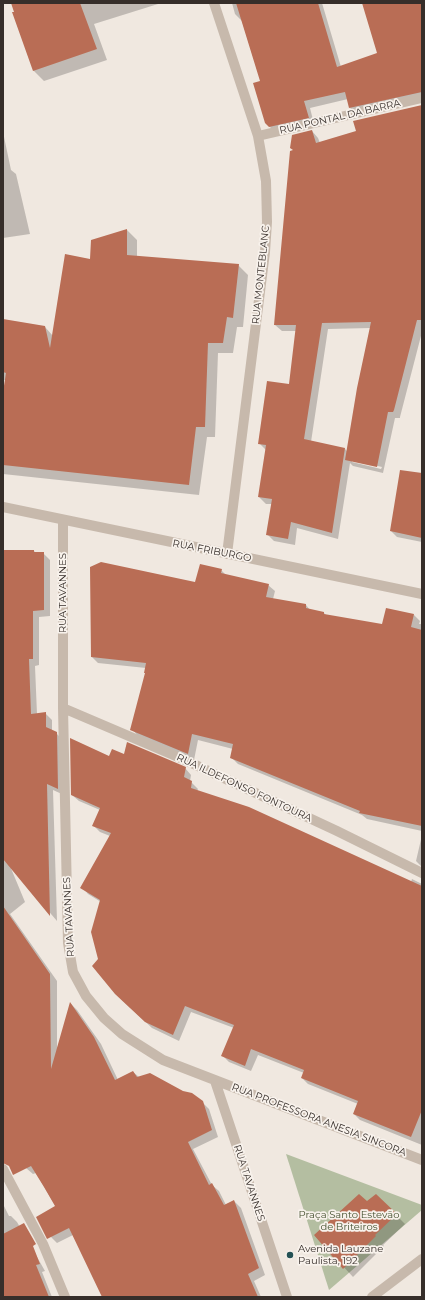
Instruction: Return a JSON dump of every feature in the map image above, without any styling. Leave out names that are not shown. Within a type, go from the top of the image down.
[{"type":"street","name":"RUA MONTEBLANC","points":[[214,3],[258,136],[266,181],[267,222],[266,244],[227,554]]},
{"type":"street","name":"RUA PONTAL DA BARRA","points":[[258,136],[422,98]]},
{"type":"street","name":"RUA FRIBURGO","points":[[3,507],[422,594]]},
{"type":"street","name":"RUA TAVANNES","points":[[64,520],[63,708],[68,943],[73,972],[86,996],[104,1018],[122,1034],[163,1060],[215,1080],[287,1297]]},
{"type":"street","name":"RUA ILDEFONSO FONTOURA","points":[[63,708],[185,760],[337,831],[422,873]]},
{"type":"street","name":"RUA PROFESSORA ANESIA SINCORA","points":[[215,1080],[422,1160]]},
{"type":"street","points":[[3,1169],[44,1244],[66,1297]]},
{"type":"street","points":[[372,1297],[422,1259]]},
{"type":"green space","name":"Praça Santo Estevão de Briteiros","points":[[286,1154],[422,1205],[422,1210],[329,1290]]},
{"type":"building","points":[[11,3],[80,3],[97,49],[33,71],[12,12],[14,12]]},
{"type":"building","points":[[236,3],[318,3],[337,67],[377,53],[362,3],[422,3],[422,92],[349,108],[345,92],[304,101],[309,118],[269,127],[265,123],[253,83],[260,81]]},
{"type":"building","points":[[422,105],[422,320],[417,320],[394,410],[393,412],[388,412],[377,467],[345,460],[357,388],[371,322],[322,323],[304,439],[345,448],[332,533],[291,522],[288,539],[266,535],[272,499],[258,497],[266,445],[258,444],[267,381],[289,384],[296,325],[274,325],[290,151],[293,150],[290,148],[292,135],[312,130],[316,143],[356,131],[353,121]]},
{"type":"building","points":[[127,229],[127,255],[239,264],[233,318],[227,317],[223,343],[208,343],[205,427],[196,427],[189,485],[3,465],[3,392],[6,373],[3,372],[3,319],[45,326],[50,348],[65,254],[90,259],[91,240]]},
{"type":"building","points":[[400,470],[422,473],[422,538],[390,531]]},
{"type":"building","points":[[3,550],[34,550],[34,552],[44,552],[44,610],[33,611],[33,659],[29,659],[31,714],[46,712],[46,727],[57,732],[58,789],[47,784],[50,916],[3,859]]},
{"type":"building","points":[[101,562],[195,582],[200,564],[222,569],[221,573],[269,584],[266,597],[306,604],[306,608],[324,612],[324,614],[382,624],[386,608],[414,614],[411,627],[422,630],[422,826],[359,813],[360,811],[230,758],[233,744],[192,734],[188,754],[130,730],[145,673],[146,663],[91,657],[90,567]]},
{"type":"building","points":[[70,738],[109,756],[112,749],[124,754],[127,742],[186,767],[184,777],[192,781],[191,788],[249,807],[422,886],[422,1110],[411,1137],[353,1114],[358,1101],[301,1078],[304,1070],[251,1049],[245,1066],[221,1056],[234,1025],[185,1006],[173,1035],[145,1022],[115,994],[92,966],[98,959],[91,932],[100,900],[80,888],[111,833],[92,826],[100,808],[71,795]]},
{"type":"building","points":[[3,906],[50,974],[51,1069],[70,1002],[94,1037],[115,1080],[133,1071],[137,1077],[150,1073],[183,1091],[192,1093],[203,1101],[212,1130],[188,1142],[209,1185],[212,1183],[224,1205],[234,1200],[259,1268],[248,1274],[258,1297],[102,1297],[69,1228],[47,1239],[36,1217],[55,1206],[44,1187],[31,1166],[13,1175],[9,1166],[3,1163]]},
{"type":"building","points":[[359,1194],[367,1201],[376,1194],[397,1214],[343,1269],[314,1235]]},
{"type":"building","points":[[24,1223],[36,1244],[33,1246],[40,1264],[36,1265],[49,1297],[3,1297],[3,1234]]},
{"type":"place","name":"Avenida Lauzane Paulista, 192","points":[[290,1255]]}]
